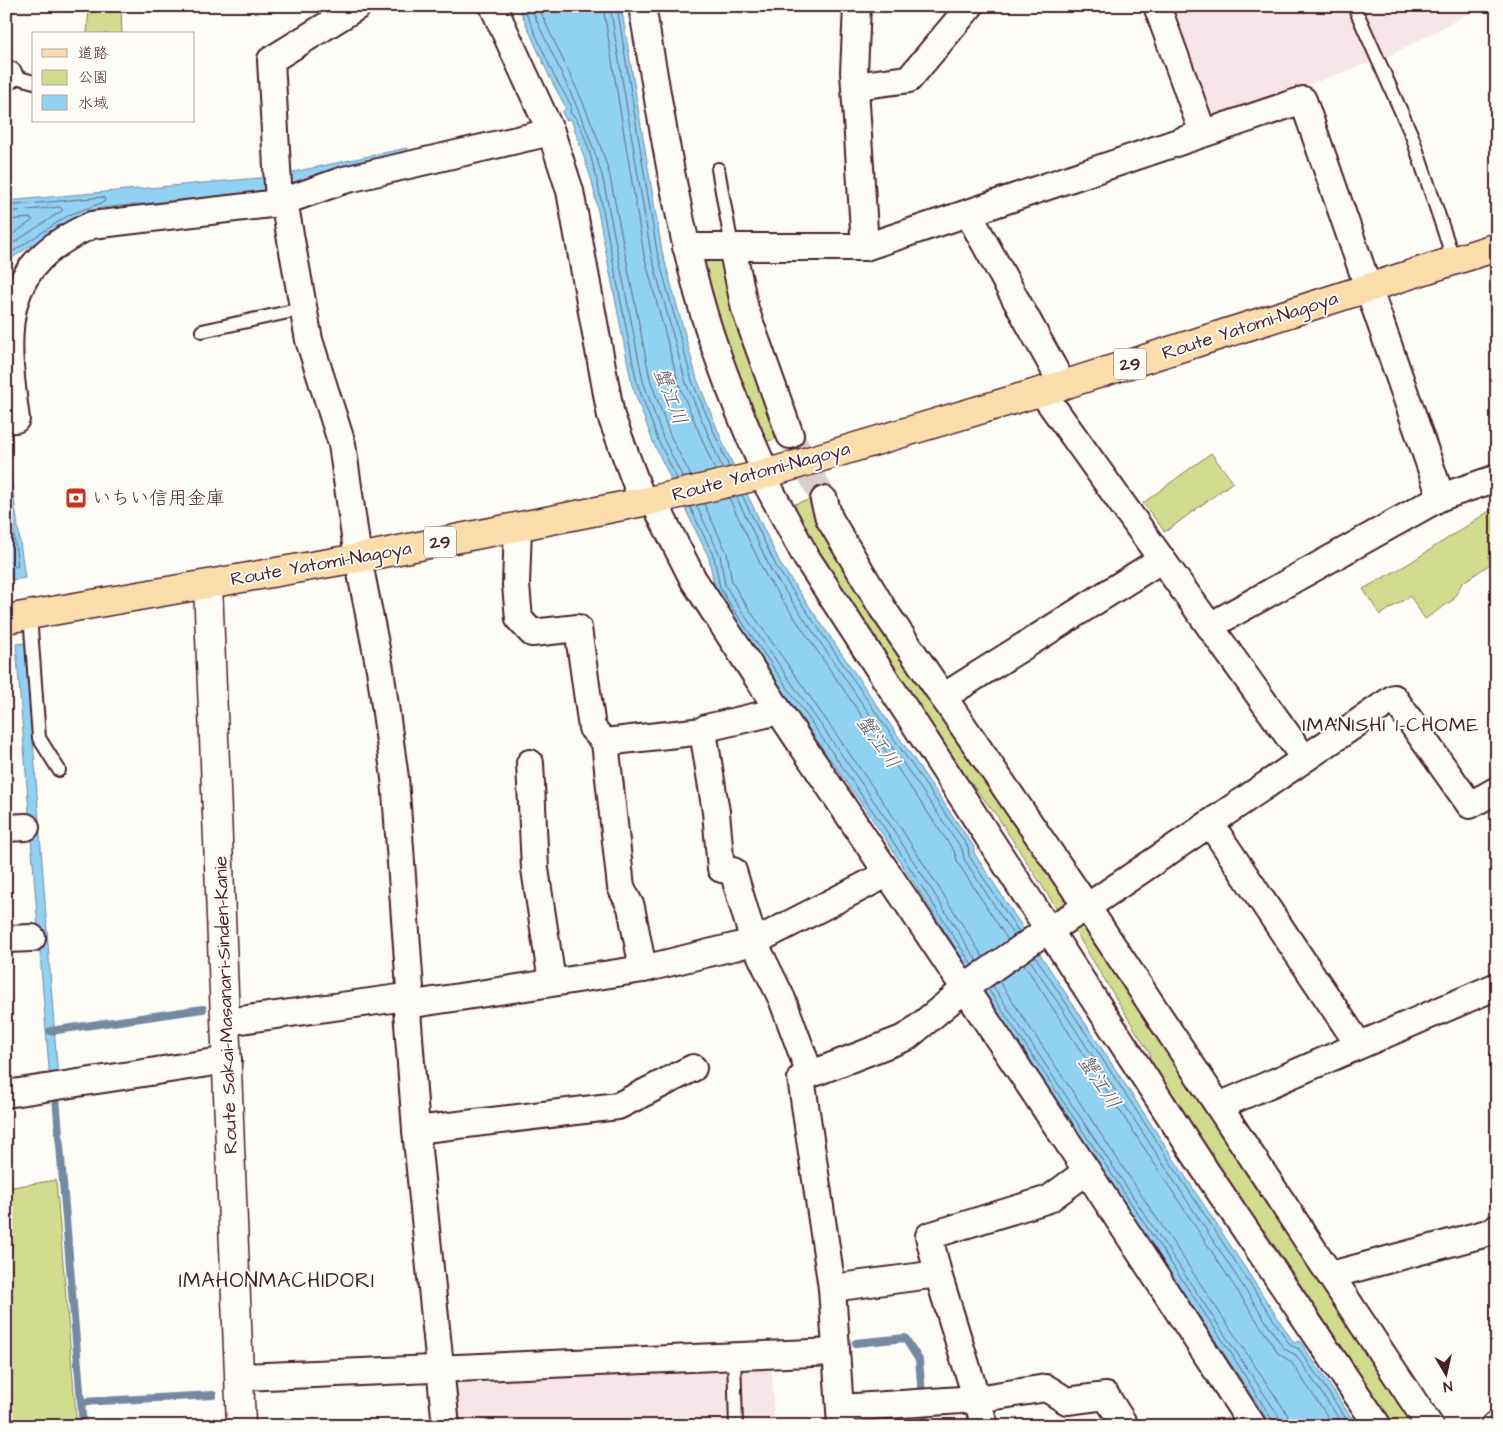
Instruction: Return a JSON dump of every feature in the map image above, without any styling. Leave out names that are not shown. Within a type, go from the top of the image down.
[{"type":"main road","name":"Route Yatomi-Nagoya","points":[[18,617],[358,558],[656,500],[764,475],[1052,389],[1497,247]]},
{"type":"main road","name":"Route Sakai-Masanari-Sinden-Kanie","points":[[208,585],[241,1426]]},
{"type":"street","points":[[358,6],[271,60],[280,192],[309,340],[342,444],[358,558],[380,669],[395,778],[410,989],[407,1001],[416,1130],[442,1367],[446,1426]]},
{"type":"street","points":[[493,6],[551,132],[570,191],[612,416],[656,500],[693,579],[778,711],[887,874],[968,986],[1253,1426]]},
{"type":"street","points":[[642,6],[686,247],[724,378],[764,475],[806,557],[1044,933],[1378,1426]]},
{"type":"street","points":[[857,6],[855,86],[865,247]]},
{"type":"street","points":[[855,86],[909,79],[970,6]]},
{"type":"street","points":[[1157,6],[1203,133]]},
{"type":"street","points":[[686,247],[865,247],[1303,100],[1441,497]]},
{"type":"street","points":[[7,419],[16,419],[8,357],[7,322],[12,289],[21,273],[37,256],[56,243],[92,225],[344,180],[551,132]]},
{"type":"street","points":[[968,213],[1052,389],[1162,559],[1304,758]]},
{"type":"street","points":[[732,247],[745,309],[790,435]]},
{"type":"street","points":[[1210,626],[1441,497],[1497,478]]},
{"type":"street","points":[[824,500],[830,518],[883,609],[1087,907],[1430,1426]]},
{"type":"street","points":[[518,527],[516,586],[519,619],[532,633],[578,628],[592,728],[605,742],[621,887],[631,907],[643,969]]},
{"type":"street","points":[[943,697],[1162,559]]},
{"type":"street","points":[[1125,1426],[1106,1396],[1067,1401],[1046,1388],[840,1417],[832,1288],[801,1078],[907,1037],[968,986],[1044,933],[1087,907],[1394,698],[1470,805],[1497,790]]},
{"type":"street","points":[[605,742],[703,731],[706,728],[778,711]]},
{"type":"street","points":[[703,731],[716,812],[721,869],[734,870],[754,942],[782,999],[810,1074]]},
{"type":"street","points":[[530,763],[535,869],[552,982]]},
{"type":"street","points":[[1210,822],[1358,1045]]},
{"type":"street","points":[[226,1022],[407,1001],[643,969],[754,942],[887,874]]},
{"type":"street","points":[[6,939],[32,938]]},
{"type":"street","points":[[1219,1106],[1497,986]]},
{"type":"street","points":[[6,1094],[228,1060]]},
{"type":"street","points":[[416,1130],[618,1106],[693,1068]]},
{"type":"street","points":[[986,1426],[938,1274],[930,1236],[1049,1199],[1087,1171]]},
{"type":"street","points":[[1331,1275],[1491,1232],[1497,1228]]},
{"type":"street","points":[[832,1288],[938,1274]]},
{"type":"street","points":[[240,1377],[442,1367],[836,1352]]},
{"type":"lane","points":[[1354,6],[1412,136],[1454,261]]},
{"type":"lane","points":[[8,75],[32,81]]},
{"type":"lane","points":[[718,169],[732,247]]},
{"type":"lane","points":[[202,331],[302,309]]},
{"type":"lane","points":[[18,617],[39,738],[59,770]]},
{"type":"lane","points":[[734,1356],[736,1426]]},
{"type":"shaded area","points":[[1171,6],[1483,6],[1393,54],[1220,117],[1210,113]]},
{"type":"shaded area","points":[[772,1367],[774,1426],[458,1426],[454,1381]]},
{"type":"green space","points":[[89,6],[121,6],[122,32],[87,32]]},
{"type":"green space","points":[[726,258],[785,436],[765,442],[732,373],[703,266],[708,260]]},
{"type":"green space","points":[[1211,453],[1233,482],[1165,532],[1143,503]]},
{"type":"green space","points":[[816,498],[1072,902],[1059,912],[997,816],[960,769],[814,554],[791,505]]},
{"type":"green space","points":[[1497,506],[1497,551],[1488,557],[1492,563],[1462,583],[1453,600],[1425,619],[1410,596],[1380,615],[1363,589],[1408,564]]},
{"type":"green space","points":[[1080,916],[1416,1426],[1394,1426],[1265,1231],[1249,1221],[1149,1067],[1150,1054],[1070,923]]},
{"type":"green space","points":[[56,1180],[77,1426],[6,1426],[6,1188]]},
{"type":"water","name":"蟹江川","points":[[518,6],[621,6],[662,251],[697,379],[725,448],[781,565],[974,847],[974,853],[1294,1343],[1300,1341],[1357,1426],[1272,1426],[978,983],[879,829],[760,659],[715,590],[709,558],[653,442],[632,385],[592,181],[571,119],[566,120],[562,112],[566,108],[550,78]]},
{"type":"water","points":[[407,148],[409,159],[273,191],[100,208],[71,219],[15,256],[6,267],[6,201],[270,177]]},
{"type":"water","points":[[6,441],[25,578],[11,580],[6,551]]},
{"type":"water","points":[[26,643],[58,1080],[50,1082],[16,644]]},
{"type":"waterway","points":[[50,1031],[203,1009]]},
{"type":"waterway","points":[[56,1097],[83,1426]]},
{"type":"waterway","points":[[856,1343],[905,1338],[919,1360],[922,1394]]},
{"type":"waterway","points":[[81,1402],[213,1395]]},
{"type":"waterway","points":[[924,1412],[926,1426]]},
{"type":"tunnel","points":[[790,435],[824,500]]},
{"type":"place","name":"いちい信用金庫","points":[[76,498]]},
{"type":"district","name":"IMANISHI 1-CHOME","points":[[1391,725]]},
{"type":"district","name":"IMAHONMACHIDORI","points":[[277,1280]]}]
